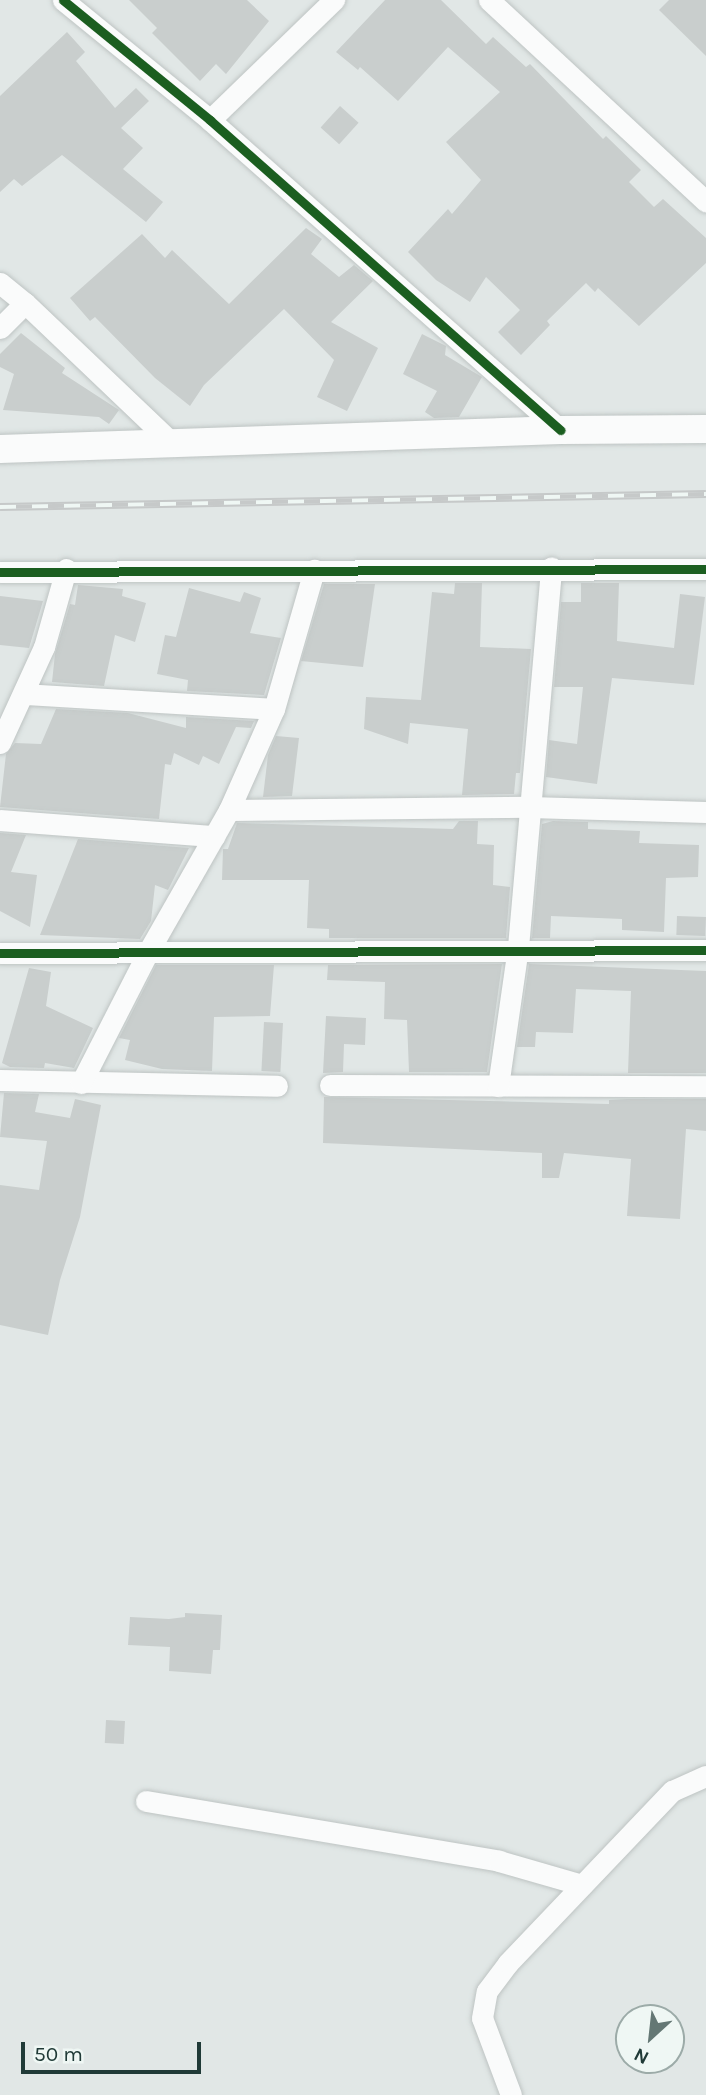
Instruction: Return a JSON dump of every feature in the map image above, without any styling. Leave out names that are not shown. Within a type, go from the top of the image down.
[{"type":"main road","points":[[0,449],[561,430],[706,429]]},
{"type":"street","points":[[63,0],[210,120],[561,430]]},
{"type":"street","points":[[210,120],[334,0]]},
{"type":"street","points":[[489,0],[706,202]]},
{"type":"street","points":[[0,282],[174,445]]},
{"type":"street","points":[[0,328],[25,303]]},
{"type":"street","points":[[498,1086],[519,947],[551,567]]},
{"type":"street","points":[[0,572],[66,569],[706,569]]},
{"type":"street","points":[[0,743],[6,714],[24,694],[44,647],[66,569]]},
{"type":"street","points":[[81,1083],[148,952],[229,810],[274,709],[314,570]]},
{"type":"street","points":[[24,694],[274,709]]},
{"type":"street","points":[[229,810],[529,807],[706,812]]},
{"type":"street","points":[[0,820],[214,836]]},
{"type":"street","points":[[0,953],[519,947],[706,950]]},
{"type":"street","points":[[0,1080],[277,1086]]},
{"type":"street","points":[[330,1085],[706,1086]]},
{"type":"street","points":[[511,2095],[482,2018],[487,1991],[508,1963],[672,1791],[706,1776]]},
{"type":"street","points":[[146,1801],[499,1861],[582,1885]]},
{"type":"building","points":[[129,0],[247,0],[269,21],[226,74],[216,64],[200,81],[152,33],[157,28]]},
{"type":"building","points":[[385,0],[441,0],[486,44],[493,37],[526,67],[530,64],[603,139],[606,136],[641,170],[629,182],[654,207],[663,199],[706,238],[706,263],[639,326],[598,288],[595,292],[586,283],[547,321],[550,325],[521,355],[498,332],[520,310],[486,277],[470,302],[436,280],[408,252],[448,209],[452,214],[481,180],[446,142],[500,92],[448,47],[398,101],[360,67],[358,70],[336,52]]},
{"type":"building","points":[[669,0],[706,0],[706,56],[659,10]]},
{"type":"building","points":[[67,32],[85,52],[76,61],[115,108],[136,88],[149,101],[121,128],[143,148],[123,169],[163,202],[146,222],[62,155],[22,186],[14,179],[0,192],[0,96]]},
{"type":"building","points":[[340,106],[359,123],[339,144],[321,128]]},
{"type":"building","points":[[306,228],[322,239],[311,254],[339,277],[354,265],[373,281],[331,322],[378,348],[347,411],[317,397],[334,360],[284,309],[204,385],[190,406],[155,378],[95,317],[90,321],[70,298],[142,234],[165,258],[172,250],[229,304]]},
{"type":"building","points":[[21,333],[65,368],[62,373],[119,410],[109,424],[99,417],[3,410],[14,374],[0,367],[0,354]]},
{"type":"building","points":[[422,334],[446,346],[445,355],[482,377],[459,417],[434,418],[425,412],[437,391],[403,374]]},
{"type":"building","points":[[455,583],[482,583],[480,647],[531,649],[520,773],[516,773],[514,794],[462,795],[468,729],[410,723],[408,744],[364,729],[366,697],[421,700],[432,592],[454,594]]},
{"type":"building","points":[[581,583],[619,583],[617,641],[674,648],[680,594],[705,597],[694,685],[612,678],[597,784],[546,777],[549,740],[577,744],[583,687],[554,687],[561,602],[581,602]]},
{"type":"building","points":[[324,584],[375,584],[363,667],[301,661]]},
{"type":"building","points":[[78,585],[123,589],[122,596],[146,603],[135,642],[115,635],[104,686],[52,682],[55,654],[70,604],[75,605]]},
{"type":"building","points":[[189,588],[240,602],[244,592],[261,598],[250,633],[281,638],[264,695],[187,691],[188,680],[157,674],[165,635],[176,637]]},
{"type":"building","points":[[0,596],[43,601],[29,648],[0,645]]},
{"type":"building","points":[[56,709],[128,713],[186,728],[186,717],[254,721],[251,728],[236,727],[219,764],[203,756],[199,765],[174,753],[171,765],[165,764],[159,819],[0,807],[6,754],[15,743],[41,744]]},
{"type":"building","points":[[276,736],[299,738],[292,796],[263,797],[268,755]]},
{"type":"building","points":[[459,821],[478,821],[477,844],[494,845],[493,885],[510,887],[506,938],[329,938],[329,929],[307,928],[309,880],[222,880],[223,849],[228,849],[237,823],[453,829]]},
{"type":"building","points":[[553,821],[588,822],[588,829],[640,831],[639,843],[699,845],[698,877],[666,878],[664,932],[622,930],[622,919],[551,916],[550,938],[532,938],[542,824]]},
{"type":"building","points":[[0,833],[26,835],[11,872],[37,875],[30,927],[0,911]]},
{"type":"building","points":[[78,839],[189,848],[168,890],[155,885],[151,921],[140,939],[40,935]]},
{"type":"building","points":[[677,916],[706,917],[705,936],[676,935]]},
{"type":"building","points":[[502,964],[487,1072],[409,1072],[407,1020],[384,1019],[385,982],[327,980],[328,965]]},
{"type":"building","points":[[529,964],[706,971],[706,1073],[628,1073],[631,991],[576,989],[573,1033],[536,1032],[535,1047],[517,1047]]},
{"type":"building","points":[[156,965],[274,965],[270,1016],[214,1017],[212,1071],[162,1069],[125,1060],[130,1040],[119,1038]]},
{"type":"building","points":[[29,968],[51,972],[46,1006],[93,1028],[74,1068],[45,1063],[44,1068],[10,1067],[2,1063]]},
{"type":"building","points":[[326,1016],[366,1018],[365,1045],[344,1044],[343,1072],[323,1073]]},
{"type":"building","points":[[264,1022],[283,1023],[280,1072],[261,1071]]},
{"type":"building","points":[[4,1093],[39,1094],[35,1112],[70,1118],[75,1099],[101,1105],[80,1217],[60,1280],[48,1335],[0,1325],[0,1185],[39,1190],[47,1141],[0,1137]]},
{"type":"building","points":[[324,1097],[609,1104],[609,1100],[627,1099],[706,1099],[706,1131],[686,1129],[680,1219],[627,1216],[631,1159],[564,1153],[559,1178],[542,1178],[542,1153],[323,1143]]},
{"type":"building","points":[[185,1613],[222,1615],[220,1650],[213,1650],[211,1674],[169,1671],[170,1647],[128,1645],[130,1617],[169,1619],[185,1617]]},
{"type":"building","points":[[106,1720],[125,1721],[124,1744],[105,1743]]},
{"type":"railway","points":[[0,507],[706,494]]},
{"type":"cycle path","points":[[63,0],[210,120],[561,430]]},
{"type":"cycle path","points":[[0,572],[706,569]]},
{"type":"cycle path","points":[[0,953],[706,950]]}]
